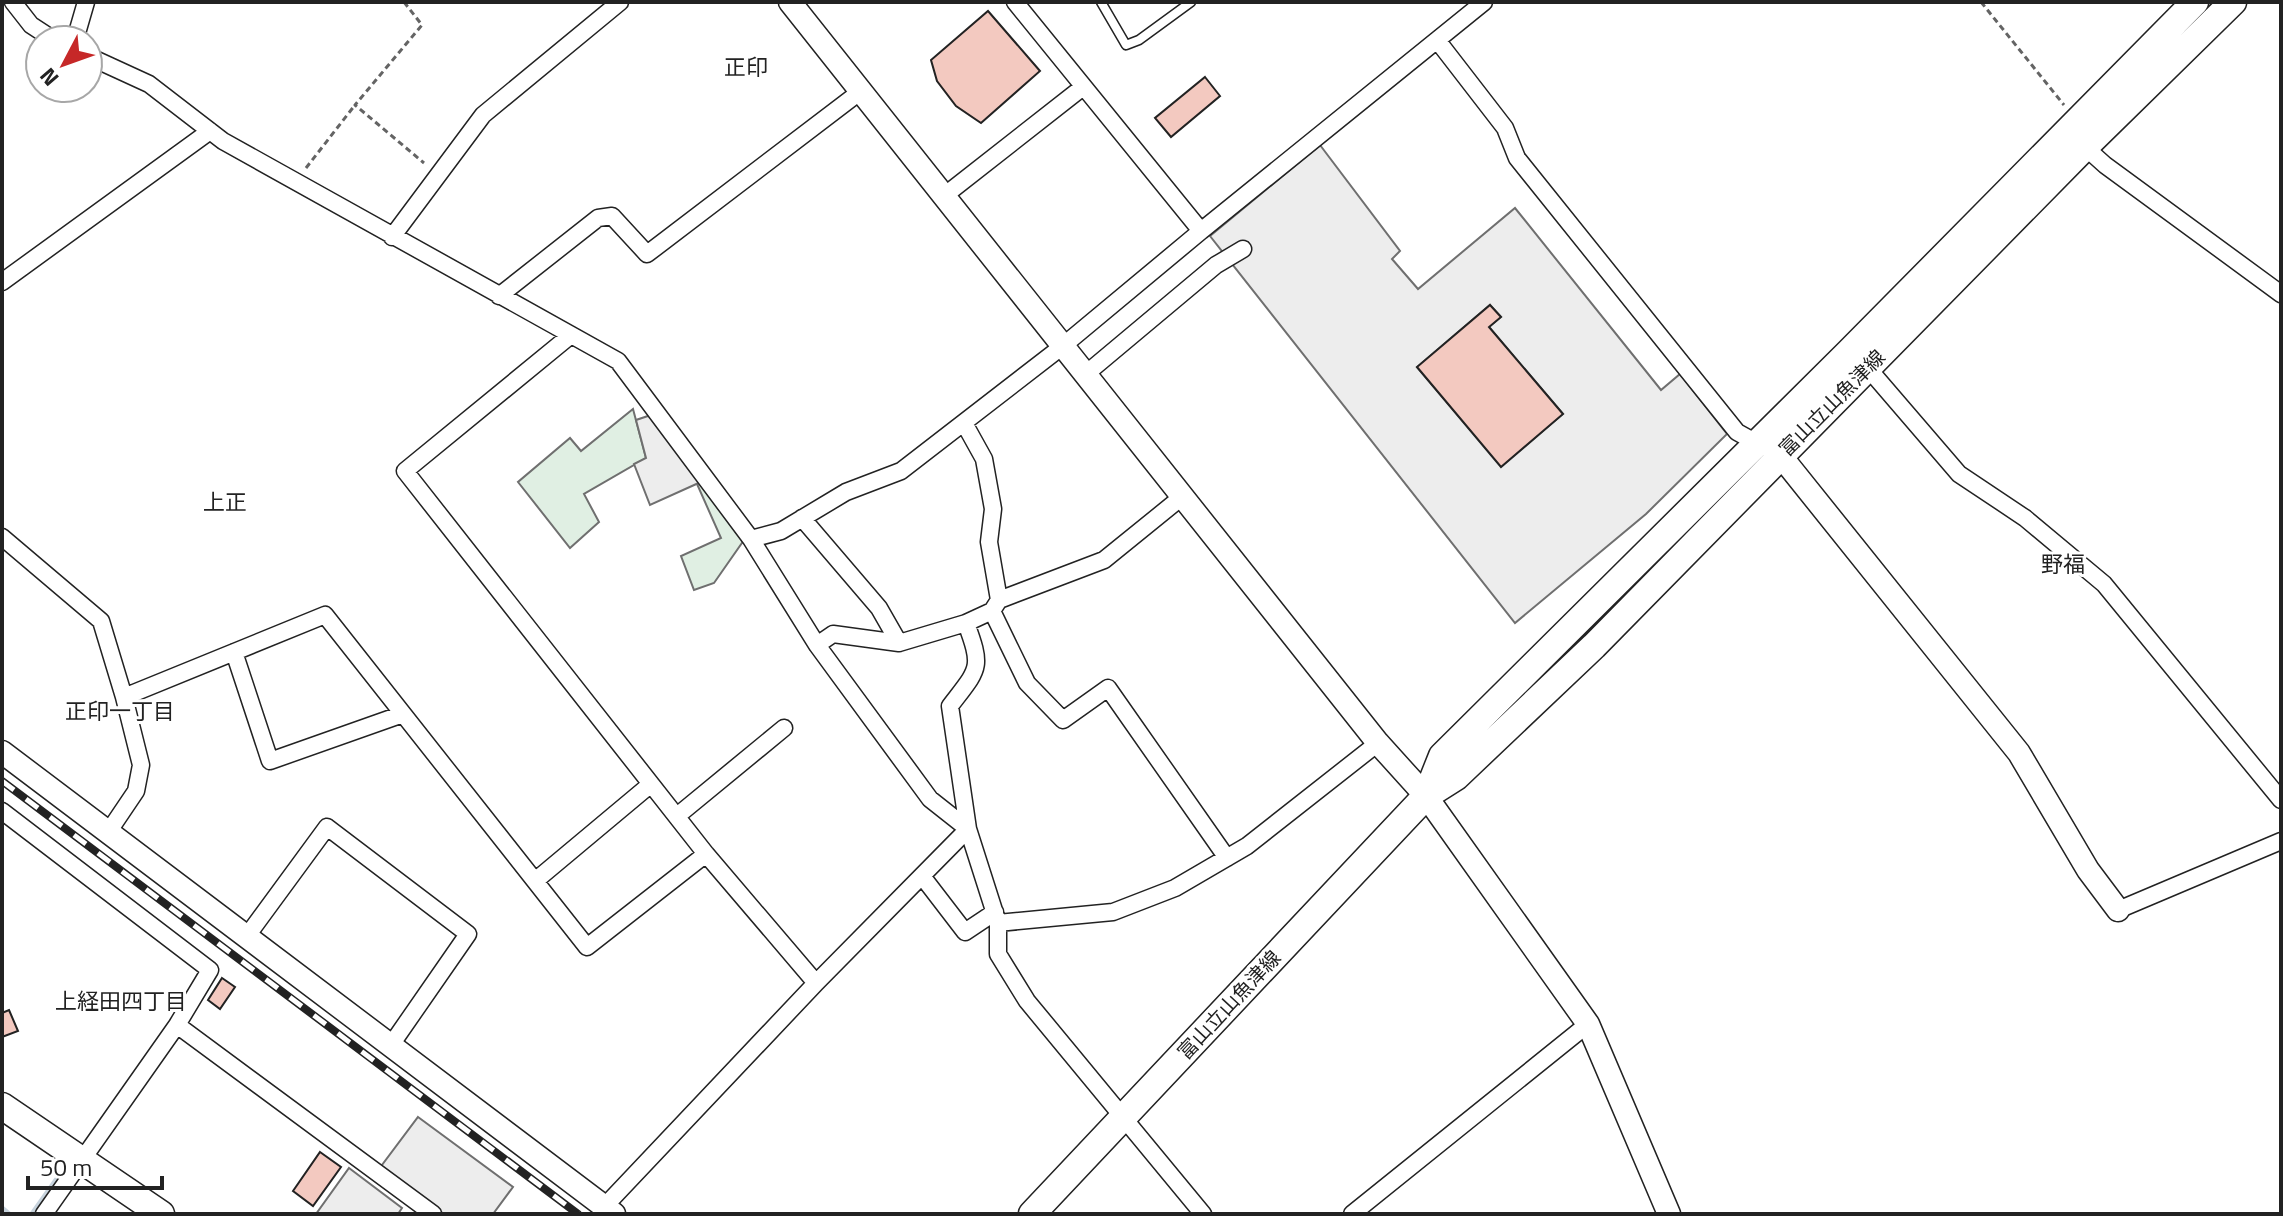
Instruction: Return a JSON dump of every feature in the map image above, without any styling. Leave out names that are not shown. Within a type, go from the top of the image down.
[{"type":"main road","name":"富山立山魚津線","points":[[1768,449],[1867,367],[2082,134],[2195,2]]},
{"type":"main road","name":"富山立山魚津線","points":[[1032,1214],[1426,796],[1456,777],[1594,646],[1768,449],[2082,134],[2233,2]]},
{"type":"main road","points":[[2,1106],[161,1214]]},
{"type":"street","points":[[13,2],[30,24]]},
{"type":"street","points":[[80,24],[86,2]]},
{"type":"street","points":[[392,237],[483,115],[620,2]]},
{"type":"street","points":[[790,2],[1378,743],[1426,796],[1588,1024],[1669,1214]]},
{"type":"street","points":[[1015,2],[1201,231]]},
{"type":"street","points":[[751,539],[781,531],[846,492],[901,471],[1064,345],[1484,2]]},
{"type":"street","points":[[1437,40],[1505,128],[1517,158],[1737,432],[1768,449],[2019,753],[2088,870],[2118,910],[2281,841]]},
{"type":"street","points":[[104,63],[149,84],[223,141],[618,361],[751,539],[817,645],[930,799],[968,829]]},
{"type":"street","points":[[944,196],[1083,87]]},
{"type":"street","points":[[499,296],[598,218],[612,216],[647,254],[861,91]]},
{"type":"street","points":[[2,282],[210,131]]},
{"type":"street","points":[[2082,134],[2105,165],[2281,294]]},
{"type":"street","points":[[1087,373],[1216,265],[1243,249]]},
{"type":"street","points":[[571,335],[405,471],[706,854],[816,983]]},
{"type":"street","points":[[1867,367],[1959,474],[2025,518],[2104,584],[2281,800]]},
{"type":"street","points":[[964,423],[984,459],[993,509],[989,542],[996,605],[1027,683],[1063,720],[1108,688],[1227,858]]},
{"type":"street","points":[[817,645],[833,634],[899,643],[966,623],[996,605],[1104,560],[1183,496]]},
{"type":"street","points":[[802,518],[879,608],[899,643]]},
{"type":"street","points":[[2,537],[101,621],[141,765],[136,791],[109,831]]},
{"type":"street","points":[[124,697],[325,615],[587,947],[706,854]]},
{"type":"street","points":[[966,623],[977,654],[976,672],[950,706],[968,829],[996,918],[998,954],[1027,1001],[1203,1214]]},
{"type":"street","points":[[234,652],[270,761],[403,714]]},
{"type":"street","points":[[677,816],[784,728]]},
{"type":"street","points":[[922,876],[965,932],[996,918],[1113,912],[1175,888],[1247,846],[1378,743]]},
{"type":"street","points":[[2,752],[609,1211],[816,983],[968,829]]},
{"type":"street","points":[[535,881],[651,784]]},
{"type":"street","points":[[2,811],[210,970],[177,1025],[44,1214]]},
{"type":"street","points":[[247,936],[327,827],[433,907],[468,934],[391,1045]]},
{"type":"street","points":[[1352,1214],[1588,1024]]},
{"type":"street","points":[[177,1025],[433,1214]]},
{"type":"lane","points":[[1101,2],[1126,45],[1139,40],[1191,2]]},
{"type":"path","points":[[296,182],[422,25],[404,2]]},
{"type":"path","points":[[1981,2],[2082,134]]},
{"type":"path","points":[[355,105],[438,175]]},
{"type":"green space","points":[[633,409],[646,458],[584,494],[599,522],[570,548],[518,482],[570,438],[581,451]]},
{"type":"green space","points":[[703,481],[744,540],[714,583],[694,590],[681,556],[721,538],[697,484]]},
{"type":"shaded area","points":[[1320,145],[1400,251],[1392,259],[1418,289],[1515,208],[1661,390],[1680,374],[1727,434],[1646,514],[1515,623],[1210,236]],"holes":[[[1490,305],[1501,317],[1489,327],[1563,414],[1501,466],[1417,367]]]},
{"type":"shaded area","points":[[651,415],[703,481],[650,505],[634,464],[646,458],[636,420]]},
{"type":"shaded area","points":[[418,1117],[513,1187],[493,1214],[444,1214],[379,1169]]},
{"type":"shaded area","points":[[349,1168],[402,1208],[398,1214],[316,1214]]},
{"type":"building","points":[[988,11],[1040,71],[981,123],[956,106],[937,81],[931,60]]},
{"type":"building","points":[[1205,77],[1220,96],[1171,137],[1155,118]]},
{"type":"building","points":[[1490,305],[1501,317],[1489,327],[1563,414],[1501,467],[1417,367]]},
{"type":"building","points":[[222,978],[235,987],[220,1009],[208,1000]]},
{"type":"building","points":[[9,1010],[18,1031],[2,1037],[2,1013]]},
{"type":"building","points":[[320,1152],[341,1167],[313,1206],[293,1191]]},
{"type":"waterway","points":[[32,1214],[56,1180]]},
{"type":"waterway","points":[[2,1208],[9,1214]]},
{"type":"railway","points":[[2,781],[578,1214]]},
{"type":"district","name":"正印","points":[[746,67]]},
{"type":"district","name":"上正","points":[[225,502]]},
{"type":"district","name":"野福","points":[[2063,564]]},
{"type":"district","name":"正印一丁目","points":[[120,711]]},
{"type":"district","name":"上経田四丁目","points":[[121,1001]]}]
